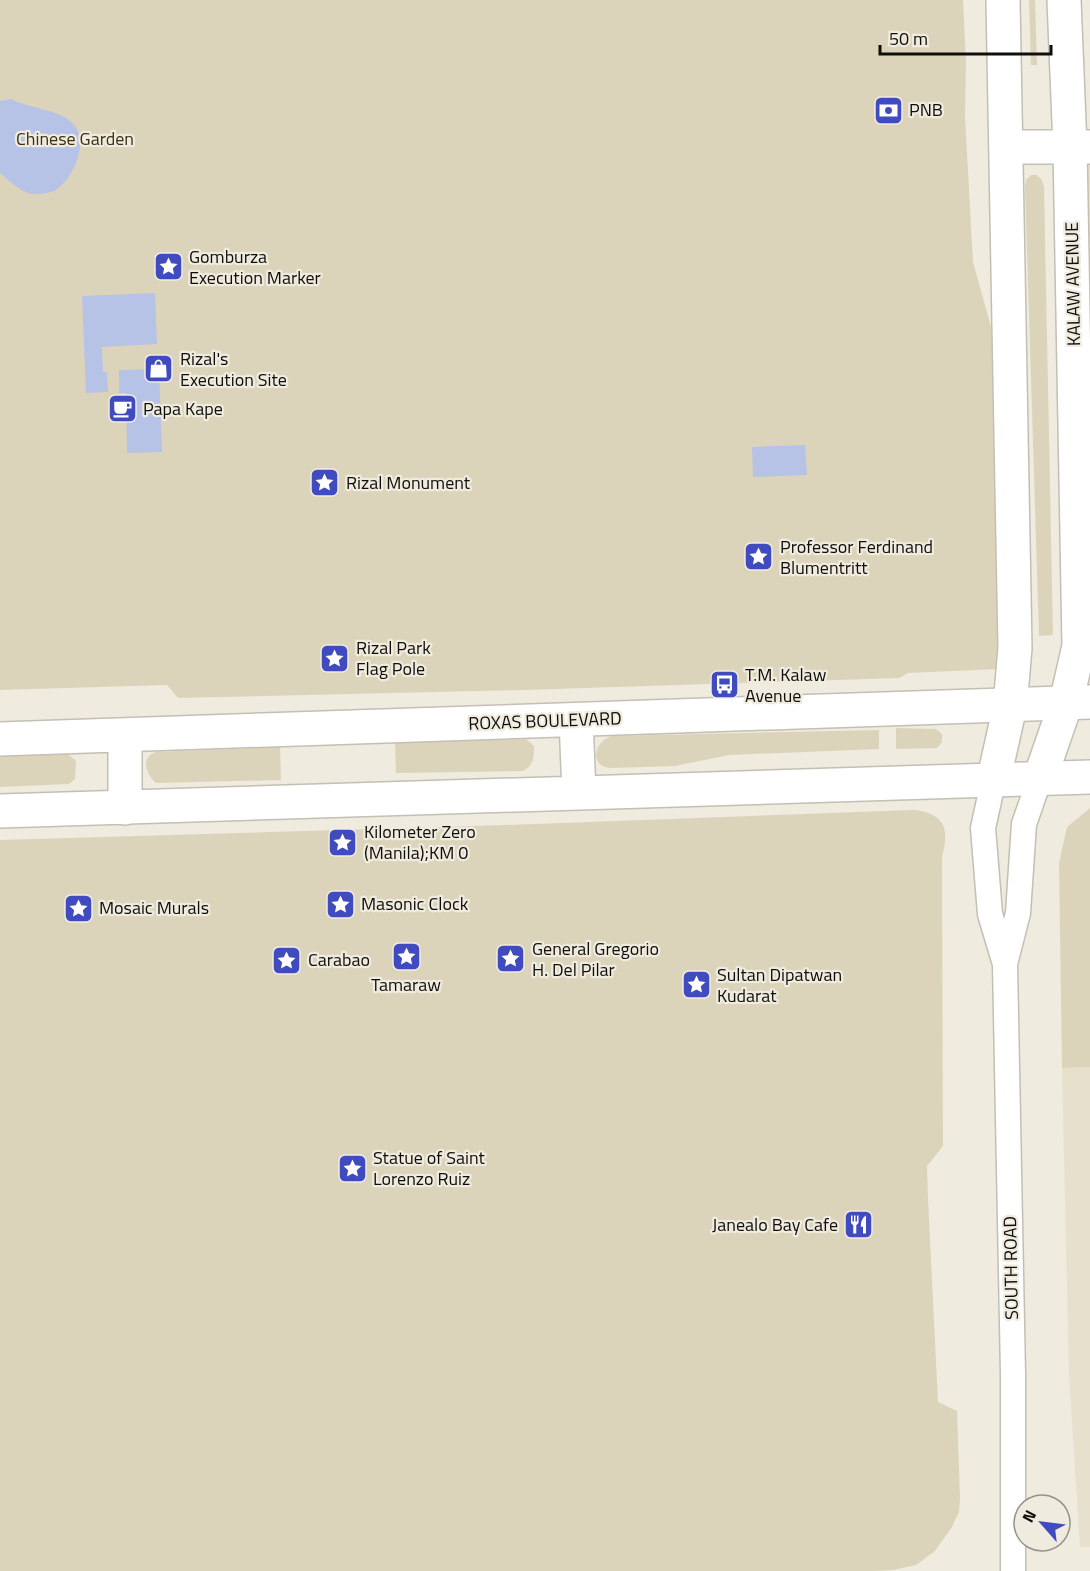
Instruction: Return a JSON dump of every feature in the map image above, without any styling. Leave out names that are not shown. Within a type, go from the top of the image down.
[{"type":"main road","points":[[994,778],[1010,706],[1015,648],[1003,0]]},
{"type":"main road","name":"KALAW AVENUE","points":[[1040,778],[1078,702],[1085,646],[1080,147],[1064,0]]},
{"type":"main road","points":[[1007,147],[1080,147]]},
{"type":"main road","name":"ROXAS BOULEVARD","points":[[0,739],[1078,702]]},
{"type":"main road","points":[[576,720],[579,792]]},
{"type":"main road","points":[[125,735],[125,807]]},
{"type":"main road","points":[[0,812],[994,778],[1090,777]]},
{"type":"street","name":"SOUTH ROAD","points":[[994,778],[983,828],[990,914],[1005,964]]},
{"type":"street","name":"SOUTH ROAD","points":[[1013,1571],[1013,1385],[1005,964],[1018,913],[1024,824],[1040,778]]},
{"type":"shaded area","points":[[1080,160],[1090,160],[1090,395]]},
{"type":"shaded area","points":[[1090,1067],[1090,1547],[1080,1547],[1069,1375],[1062,1068]]},
{"type":"green space","name":"Chinese Garden","points":[[0,0],[963,0],[966,62],[965,116],[973,262],[992,330],[999,669],[908,673],[899,678],[178,698],[167,685],[0,690]]},
{"type":"green space","points":[[1029,0],[1035,0],[1037,65],[1031,65]]},
{"type":"green space","points":[[1031,175],[1037,175],[1044,187],[1053,635],[1039,636],[1025,186],[1026,180]]},
{"type":"green space","points":[[896,728],[936,729],[942,734],[942,742],[937,748],[896,749]]},
{"type":"green space","points":[[879,730],[879,749],[729,755],[675,766],[612,768],[600,764],[596,754],[600,744],[611,736]]},
{"type":"green space","points":[[526,739],[534,746],[534,754],[533,761],[523,771],[396,773],[395,742]]},
{"type":"green space","points":[[280,747],[281,780],[156,783],[146,767],[147,759],[155,752]]},
{"type":"green space","points":[[68,754],[76,761],[75,779],[69,784],[0,787],[0,756]]},
{"type":"green space","points":[[1090,808],[1090,1067],[1062,1068],[1059,863],[1067,827]]},
{"type":"green space","points":[[922,811],[938,818],[944,828],[945,837],[942,859],[943,1146],[927,1166],[938,1402],[957,1411],[960,1498],[959,1512],[952,1527],[935,1551],[916,1565],[873,1571],[0,1571],[0,840]]},
{"type":"water","points":[[11,99],[62,116],[75,126],[79,134],[79,152],[76,162],[67,179],[54,191],[42,194],[25,192],[0,173],[0,101]]},
{"type":"water","points":[[155,293],[157,344],[102,347],[103,372],[107,372],[108,392],[86,393],[82,296]]},
{"type":"water","points":[[159,369],[162,452],[127,453],[126,393],[119,393],[119,370]]},
{"type":"water","points":[[805,445],[807,475],[753,477],[752,447]]},
{"type":"place","name":"PNB","points":[[888,110]]},
{"type":"place","name":"Gomburza Execution Marker","points":[[168,267]]},
{"type":"place","name":"Rizal's Execution Site","points":[[159,369]]},
{"type":"place","name":"Papa Kape","points":[[122,409]]},
{"type":"place","name":"Rizal Monument","points":[[325,483]]},
{"type":"place","name":"Professor Ferdinand Blumentritt","points":[[759,557]]},
{"type":"place","name":"Rizal Park Flag Pole","points":[[335,658]]},
{"type":"place","name":"T.M. Kalaw Avenue","points":[[724,685]]},
{"type":"place","name":"Kilometer Zero (Manila);KM 0","points":[[343,842]]},
{"type":"place","name":"Masonic Clock","points":[[340,904]]},
{"type":"place","name":"Mosaic Murals","points":[[78,908]]},
{"type":"place","name":"Tamaraw","points":[[406,956]]},
{"type":"place","name":"General Gregorio H. Del Pilar","points":[[511,959]]},
{"type":"place","name":"Carabao","points":[[287,960]]},
{"type":"place","name":"Sultan Dipatwan Kudarat","points":[[696,985]]},
{"type":"place","name":"Statue of Saint Lorenzo Ruiz","points":[[352,1168]]},
{"type":"place","name":"Janealo Bay Cafe","points":[[859,1225]]}]
